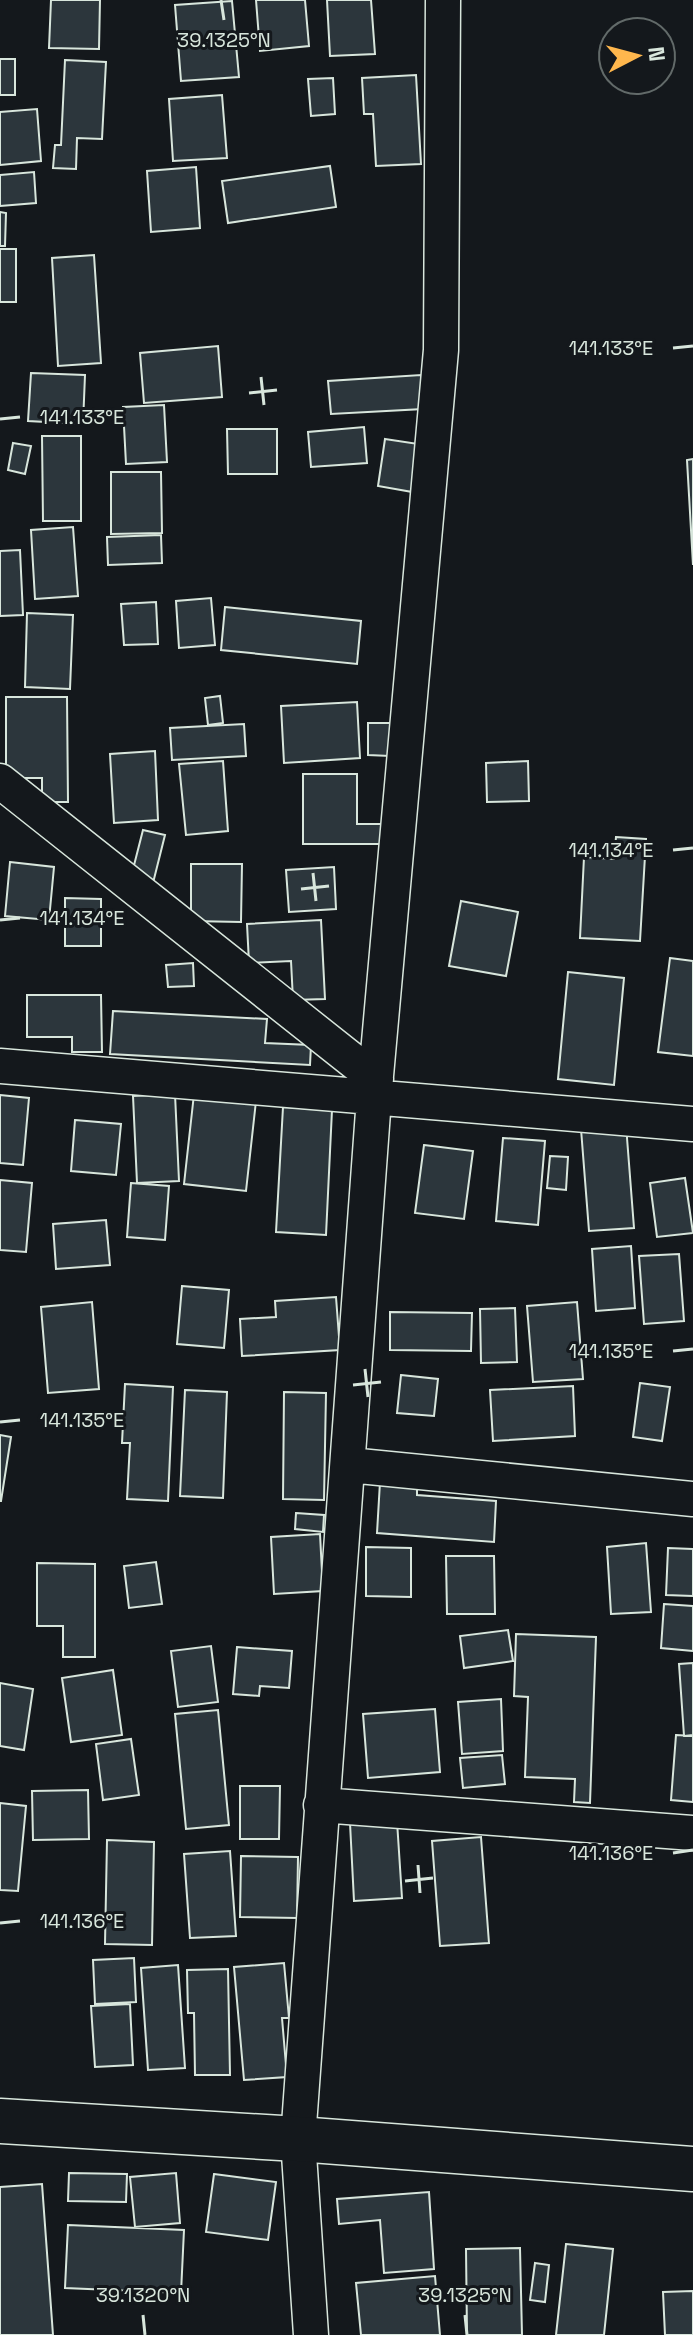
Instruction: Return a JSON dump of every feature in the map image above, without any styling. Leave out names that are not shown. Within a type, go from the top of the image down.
[{"type":"street","points":[[311,2335],[298,2139],[375,1088],[441,350],[443,0]]},
{"type":"street","points":[[0,781],[375,1088]]},
{"type":"street","points":[[0,1066],[375,1088],[693,1124]]},
{"type":"street","points":[[349,1465],[693,1499]]},
{"type":"street","points":[[321,1805],[693,1833]]},
{"type":"street","points":[[0,2121],[298,2139],[693,2169]]},
{"type":"building","points":[[51,0],[100,0],[99,49],[49,48]]},
{"type":"building","points":[[256,0],[305,0],[309,46],[260,51]]},
{"type":"building","points":[[327,0],[371,0],[375,54],[330,56]]},
{"type":"building","points":[[232,1],[239,77],[181,81],[175,5]]},
{"type":"building","points":[[0,59],[15,59],[15,95],[0,95]]},
{"type":"building","points":[[65,60],[106,62],[102,139],[77,138],[76,169],[53,168],[55,145],[61,145]]},
{"type":"building","points":[[416,75],[421,164],[376,166],[373,114],[364,114],[362,78]]},
{"type":"building","points":[[333,78],[335,114],[311,116],[308,79]]},
{"type":"building","points":[[222,95],[227,158],[173,161],[169,99]]},
{"type":"building","points":[[37,109],[41,161],[0,165],[0,112]]},
{"type":"building","points":[[330,166],[336,207],[228,223],[222,181]]},
{"type":"building","points":[[196,167],[200,228],[151,232],[147,171]]},
{"type":"building","points":[[34,172],[36,203],[0,206],[0,175]]},
{"type":"building","points":[[0,212],[6,213],[5,246],[0,246]]},
{"type":"building","points":[[0,249],[16,249],[16,302],[0,302]]},
{"type":"building","points":[[94,255],[101,363],[58,366],[52,258]]},
{"type":"building","points":[[218,346],[222,397],[144,403],[140,353]]},
{"type":"building","points":[[31,373],[85,375],[83,424],[28,421]]},
{"type":"building","points":[[421,375],[423,409],[331,414],[328,381]]},
{"type":"building","points":[[164,405],[167,462],[126,464],[123,407]]},
{"type":"building","points":[[364,427],[367,463],[311,467],[308,432]]},
{"type":"building","points":[[227,429],[277,429],[277,474],[228,474]]},
{"type":"building","points":[[42,436],[81,436],[81,521],[43,521]]},
{"type":"building","points":[[385,439],[425,445],[418,493],[378,486]]},
{"type":"building","points":[[13,443],[31,446],[25,474],[8,470]]},
{"type":"building","points":[[693,459],[693,565],[687,460]]},
{"type":"building","points":[[111,472],[161,472],[162,533],[111,534]]},
{"type":"building","points":[[73,527],[78,596],[35,599],[31,530]]},
{"type":"building","points":[[161,535],[162,563],[108,565],[107,537]]},
{"type":"building","points":[[20,550],[23,615],[0,616],[0,551]]},
{"type":"building","points":[[211,598],[215,645],[179,648],[176,601]]},
{"type":"building","points":[[156,602],[158,644],[124,645],[121,604]]},
{"type":"building","points":[[225,607],[361,621],[357,664],[221,650]]},
{"type":"building","points":[[27,613],[73,615],[70,689],[25,687]]},
{"type":"building","points":[[220,696],[223,723],[208,725],[205,698]]},
{"type":"building","points":[[6,697],[67,697],[68,802],[42,802],[42,778],[6,778]]},
{"type":"building","points":[[357,702],[360,758],[284,763],[281,706]]},
{"type":"building","points":[[368,723],[390,723],[390,756],[368,755]]},
{"type":"building","points":[[244,724],[246,756],[172,760],[170,728]]},
{"type":"building","points":[[155,751],[158,820],[114,823],[110,754]]},
{"type":"building","points":[[223,761],[228,831],[186,835],[179,764]]},
{"type":"building","points":[[528,761],[529,801],[487,802],[486,763]]},
{"type":"building","points":[[303,774],[357,774],[357,824],[382,824],[382,844],[303,844]]},
{"type":"building","points":[[143,830],[165,835],[153,883],[131,877]]},
{"type":"building","points":[[616,837],[646,839],[640,941],[580,938],[584,857],[614,859]]},
{"type":"building","points":[[10,862],[54,867],[49,920],[5,916]]},
{"type":"building","points":[[191,864],[242,864],[241,922],[191,921]]},
{"type":"building","points":[[334,867],[336,909],[289,912],[286,870]]},
{"type":"building","points":[[65,898],[101,899],[101,946],[65,946]]},
{"type":"building","points":[[461,901],[518,912],[506,976],[449,966]]},
{"type":"building","points":[[321,920],[325,999],[293,1000],[291,961],[249,963],[247,924]]},
{"type":"building","points":[[670,958],[693,961],[693,1056],[658,1052]]},
{"type":"building","points":[[193,963],[194,986],[168,987],[166,965]]},
{"type":"building","points":[[568,972],[624,978],[614,1085],[558,1079]]},
{"type":"building","points":[[27,995],[101,995],[102,1052],[72,1052],[72,1037],[27,1037]]},
{"type":"building","points":[[113,1011],[267,1019],[265,1043],[311,1045],[310,1065],[110,1054]]},
{"type":"building","points":[[175,1094],[179,1181],[137,1183],[133,1096]]},
{"type":"building","points":[[194,1094],[256,1101],[246,1191],[184,1184]]},
{"type":"building","points":[[0,1095],[29,1098],[23,1165],[0,1163]]},
{"type":"building","points":[[283,1107],[332,1110],[326,1235],[276,1232]]},
{"type":"building","points":[[75,1120],[121,1124],[116,1175],[71,1171]]},
{"type":"building","points":[[626,1125],[634,1228],[589,1231],[581,1129]]},
{"type":"building","points":[[503,1138],[545,1141],[538,1225],[496,1221]]},
{"type":"building","points":[[424,1145],[473,1151],[464,1219],[415,1213]]},
{"type":"building","points":[[550,1156],[568,1157],[566,1190],[547,1188]]},
{"type":"building","points":[[685,1178],[693,1233],[657,1237],[650,1183]]},
{"type":"building","points":[[0,1180],[32,1183],[26,1252],[0,1250]]},
{"type":"building","points":[[131,1183],[169,1186],[165,1240],[127,1237]]},
{"type":"building","points":[[106,1220],[110,1265],[56,1269],[53,1224]]},
{"type":"building","points":[[631,1246],[635,1308],[596,1311],[592,1249]]},
{"type":"building","points":[[679,1254],[684,1321],[644,1324],[639,1256]]},
{"type":"building","points":[[182,1286],[229,1290],[224,1348],[177,1344]]},
{"type":"building","points":[[336,1297],[340,1350],[242,1356],[240,1319],[276,1317],[275,1301]]},
{"type":"building","points":[[92,1302],[99,1389],[48,1393],[41,1307]]},
{"type":"building","points":[[577,1302],[583,1379],[533,1382],[527,1306]]},
{"type":"building","points":[[515,1308],[517,1362],[481,1363],[480,1309]]},
{"type":"building","points":[[390,1312],[472,1313],[471,1351],[390,1350]]},
{"type":"building","points":[[401,1375],[438,1379],[434,1416],[397,1413]]},
{"type":"building","points":[[640,1383],[670,1387],[662,1441],[633,1437]]},
{"type":"building","points":[[125,1384],[173,1387],[168,1501],[127,1499],[130,1443],[122,1443]]},
{"type":"building","points":[[573,1386],[575,1436],[493,1441],[490,1390]]},
{"type":"building","points":[[185,1390],[227,1392],[223,1498],[180,1496]]},
{"type":"building","points":[[284,1392],[326,1393],[324,1500],[283,1499]]},
{"type":"building","points":[[0,1435],[11,1437],[1,1501],[0,1501]]},
{"type":"building","points":[[380,1482],[417,1484],[417,1495],[496,1501],[494,1542],[377,1533]]},
{"type":"building","points":[[296,1513],[324,1515],[323,1532],[295,1529]]},
{"type":"building","points":[[320,1534],[323,1591],[274,1594],[271,1537]]},
{"type":"building","points":[[646,1543],[651,1612],[611,1614],[607,1547]]},
{"type":"building","points":[[366,1547],[411,1548],[411,1597],[366,1596]]},
{"type":"building","points":[[668,1548],[693,1549],[693,1596],[666,1595]]},
{"type":"building","points":[[446,1556],[494,1556],[495,1614],[447,1614]]},
{"type":"building","points":[[156,1562],[162,1604],[129,1608],[124,1566]]},
{"type":"building","points":[[37,1563],[95,1564],[95,1657],[63,1657],[63,1626],[37,1626]]},
{"type":"building","points":[[664,1604],[693,1606],[693,1651],[661,1648]]},
{"type":"building","points":[[508,1630],[513,1661],[464,1668],[460,1636]]},
{"type":"building","points":[[516,1634],[596,1637],[590,1803],[574,1802],[575,1779],[525,1777],[528,1697],[514,1696]]},
{"type":"building","points":[[211,1646],[218,1702],[178,1707],[171,1651]]},
{"type":"building","points":[[237,1647],[292,1651],[289,1688],[260,1686],[259,1696],[233,1694]]},
{"type":"building","points":[[693,1663],[693,1735],[684,1736],[679,1664]]},
{"type":"building","points":[[113,1670],[122,1735],[71,1742],[62,1678]]},
{"type":"building","points":[[0,1683],[33,1689],[24,1750],[0,1746]]},
{"type":"building","points":[[501,1699],[503,1751],[462,1754],[458,1702]]},
{"type":"building","points":[[435,1709],[440,1772],[368,1778],[363,1714]]},
{"type":"building","points":[[218,1710],[229,1825],[186,1829],[175,1714]]},
{"type":"building","points":[[676,1735],[693,1736],[693,1802],[671,1800]]},
{"type":"building","points":[[131,1739],[139,1795],[103,1800],[96,1744]]},
{"type":"building","points":[[502,1755],[505,1784],[463,1788],[460,1758]]},
{"type":"building","points":[[240,1786],[280,1786],[279,1839],[240,1839]]},
{"type":"building","points":[[88,1790],[89,1839],[33,1840],[32,1791]]},
{"type":"building","points":[[0,1803],[26,1806],[18,1891],[0,1890]]},
{"type":"building","points":[[397,1821],[402,1898],[354,1901],[350,1823]]},
{"type":"building","points":[[481,1837],[489,1943],[440,1946],[432,1841]]},
{"type":"building","points":[[107,1840],[154,1842],[152,1945],[105,1944]]},
{"type":"building","points":[[230,1851],[236,1936],[190,1938],[184,1854]]},
{"type":"building","points":[[241,1856],[298,1857],[297,1918],[240,1917]]},
{"type":"building","points":[[134,1958],[136,2002],[95,2004],[93,1960]]},
{"type":"building","points":[[284,1963],[289,2018],[282,2018],[287,2077],[244,2080],[234,1967]]},
{"type":"building","points":[[178,1965],[185,2068],[148,2070],[141,1968]]},
{"type":"building","points":[[228,1969],[230,2075],[195,2075],[194,2013],[188,2013],[187,1970]]},
{"type":"building","points":[[130,2004],[133,2065],[95,2067],[91,2006]]},
{"type":"building","points":[[69,2173],[127,2174],[126,2202],[68,2201]]},
{"type":"building","points":[[176,2173],[180,2223],[135,2227],[130,2177]]},
{"type":"building","points":[[214,2174],[276,2182],[268,2240],[206,2232]]},
{"type":"building","points":[[42,2184],[53,2335],[0,2335],[0,2187]]},
{"type":"building","points":[[429,2192],[434,2269],[384,2273],[380,2220],[339,2224],[337,2199]]},
{"type":"building","points":[[68,2225],[184,2230],[181,2293],[65,2288]]},
{"type":"building","points":[[566,2244],[613,2249],[604,2335],[556,2335]]},
{"type":"building","points":[[520,2248],[522,2335],[467,2335],[466,2249]]},
{"type":"building","points":[[535,2263],[549,2265],[545,2302],[530,2300]]},
{"type":"building","points":[[435,2276],[440,2335],[361,2335],[356,2283]]},
{"type":"building","points":[[693,2291],[693,2335],[665,2335],[663,2292]]}]
